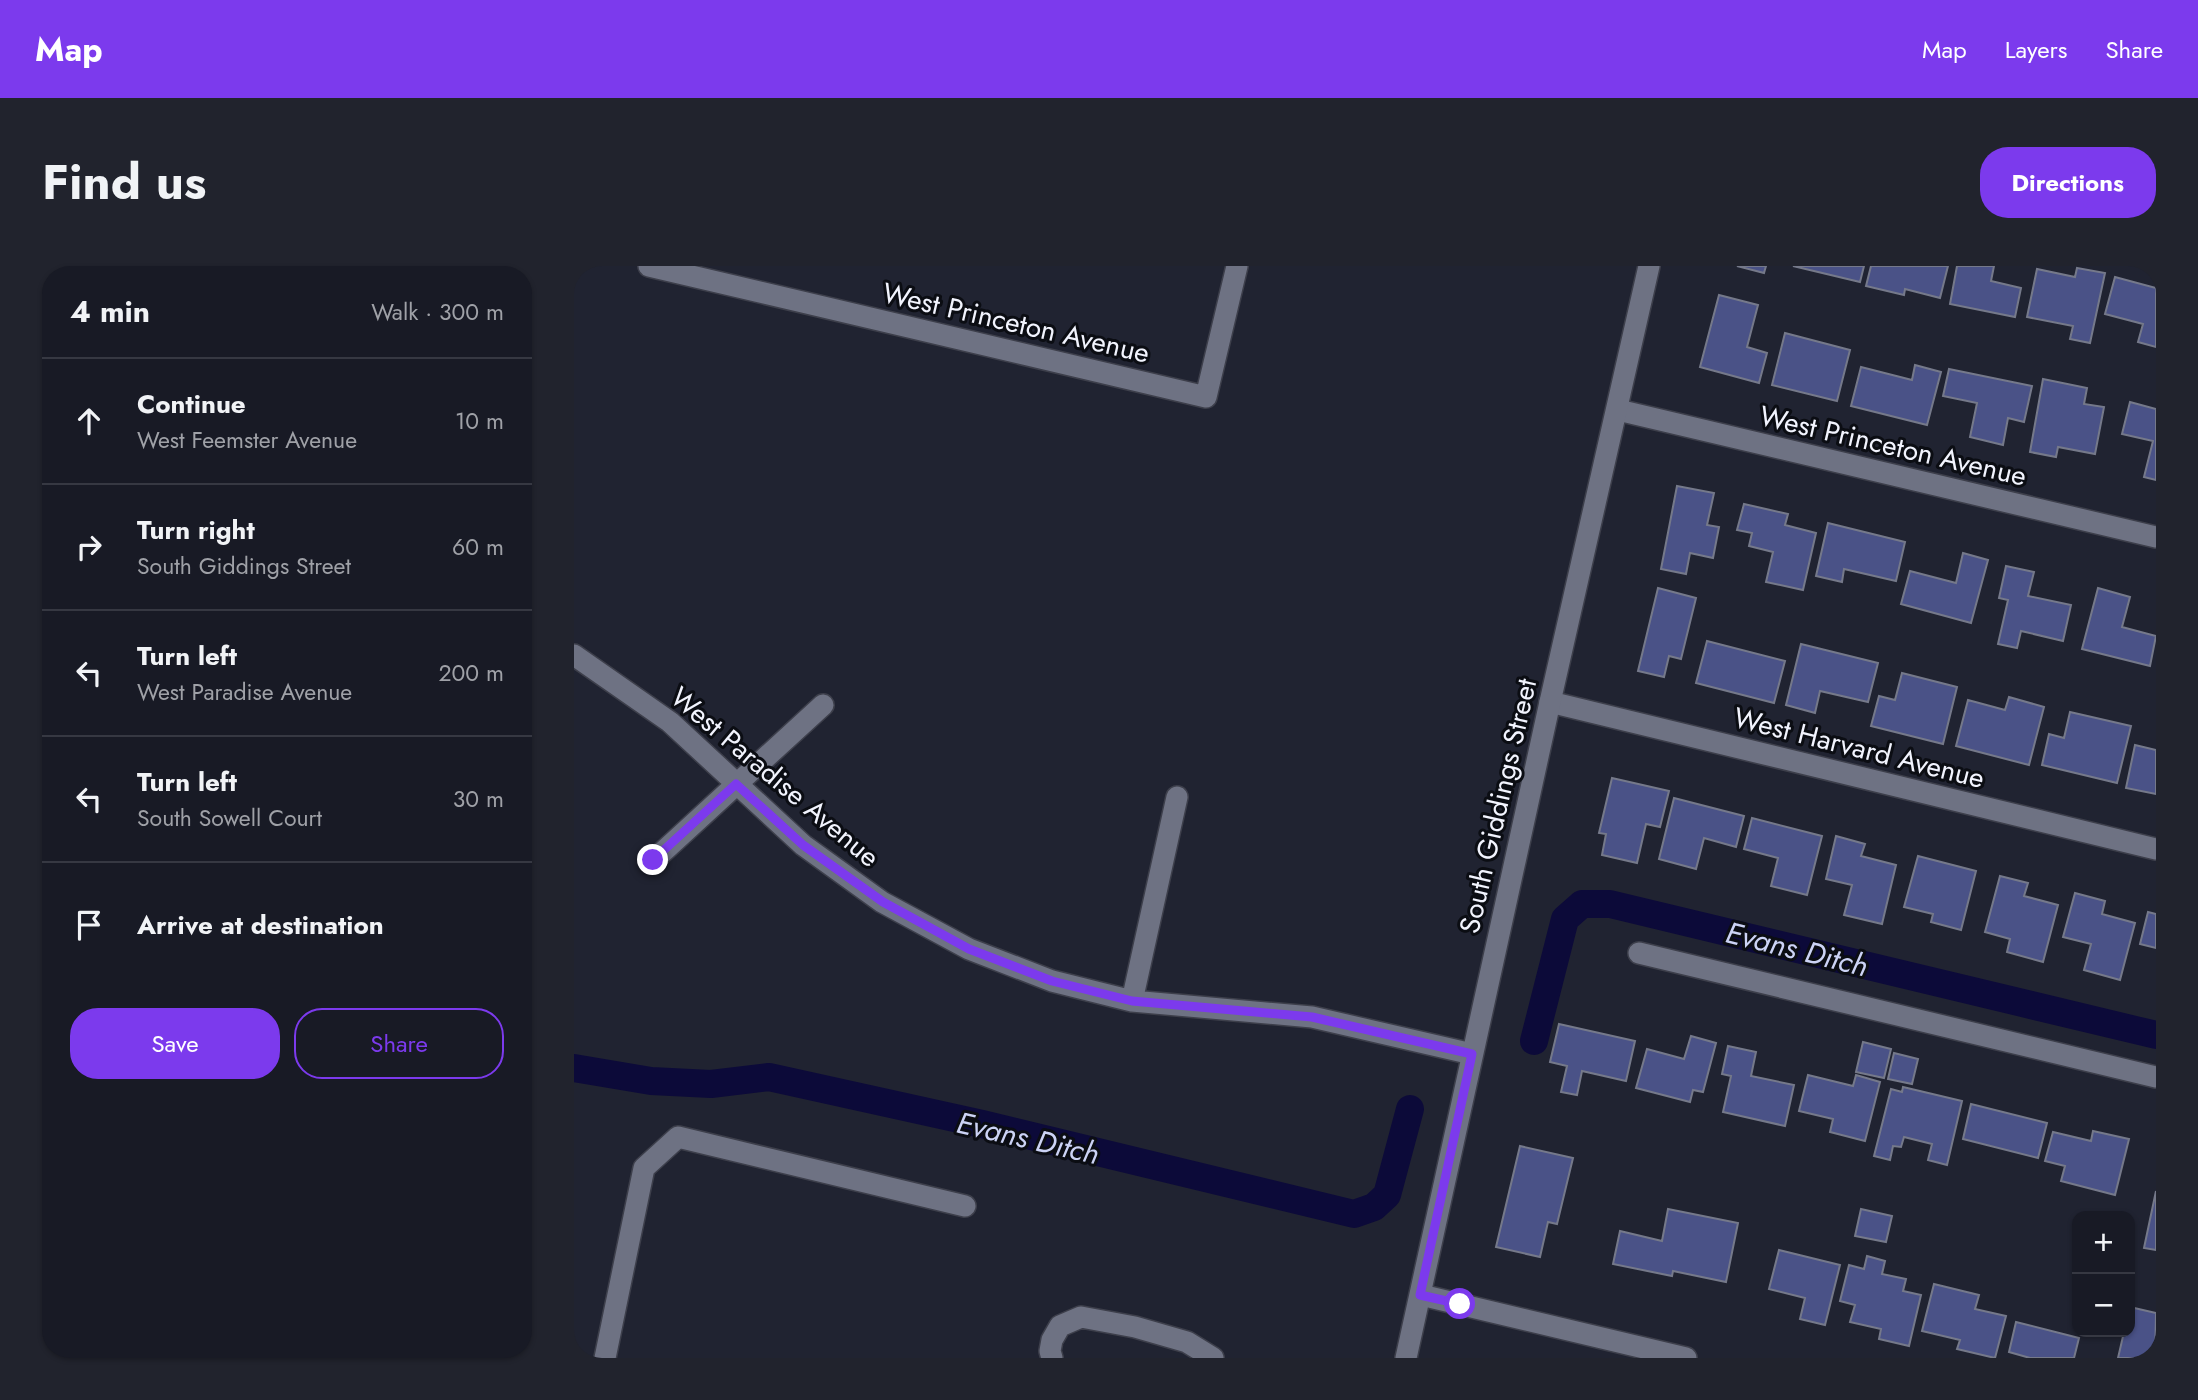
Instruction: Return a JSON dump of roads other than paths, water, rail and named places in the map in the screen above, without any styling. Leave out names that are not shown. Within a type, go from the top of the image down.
[{"type":"street","name":"West Princeton Avenue","points":[[649,266],[1206,397],[1237,266]]},
{"type":"street","name":"South Giddings Street","points":[[1406,1358],[1649,266]]},
{"type":"street","name":"West Princeton Avenue","points":[[1618,410],[2156,537]]},
{"type":"street","name":"West Paradise Avenue","points":[[574,655],[670,722],[803,845],[883,902],[969,949],[1052,981],[1132,1001],[1312,1017],[1472,1054]]},
{"type":"street","name":"West Harvard Avenue","points":[[1550,702],[2156,849]]},
{"type":"street","points":[[653,860],[824,705]]},
{"type":"street","points":[[1132,1001],[1177,797]]},
{"type":"street","points":[[1639,954],[2156,1077]]},
{"type":"street","points":[[605,1358],[644,1168],[678,1137],[965,1206]]},
{"type":"street","points":[[1420,1295],[1686,1358]]},
{"type":"street","points":[[1052,1358],[1052,1340],[1060,1326],[1082,1317],[1135,1327],[1187,1342],[1213,1358]]},
{"type":"waterway","name":"Evans Ditch","points":[[1534,1041],[1565,919],[1582,904],[1610,904],[2156,1035]]},
{"type":"waterway","name":"Evans Ditch","points":[[574,1068],[651,1081],[711,1084],[769,1077],[982,1124],[1354,1214],[1374,1207],[1387,1195],[1410,1109]]}]
